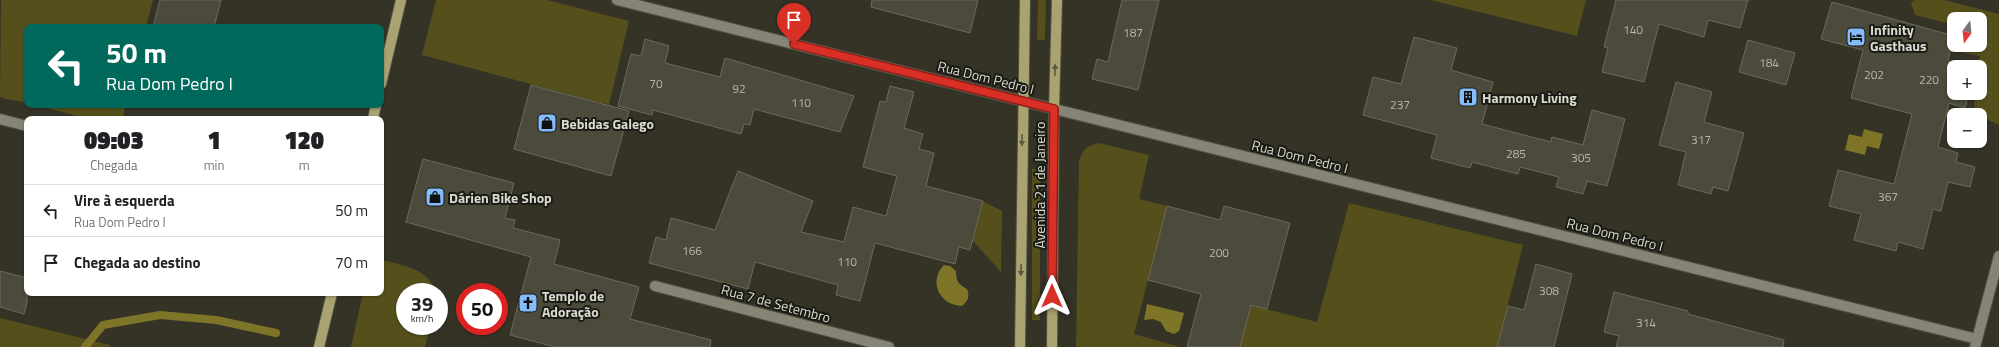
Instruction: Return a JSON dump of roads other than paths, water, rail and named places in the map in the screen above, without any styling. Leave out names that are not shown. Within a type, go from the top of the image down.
[{"type":"main road","points":[[384,71],[401,0]]},
{"type":"main road","name":"Avenida 21 de Janeiro","points":[[1020,347],[1022,101],[1025,0]]},
{"type":"main road","name":"Avenida 21 de Janeiro","points":[[1052,347],[1054,109],[1057,0]]},
{"type":"main road","points":[[319,347],[331,296]]},
{"type":"street","name":"Rua Dom Pedro I","points":[[617,0],[1054,109],[1976,343]]},
{"type":"street","points":[[0,119],[24,125]]},
{"type":"street","points":[[1976,343],[1999,256]]},
{"type":"street","name":"Rua 7 de Setembro","points":[[655,286],[890,347]]},
{"type":"waterway","points":[[85,347],[103,325],[160,315],[216,320],[276,333]]},
{"type":"place","name":"Infinity Gasthaus","points":[[1856,37]]},
{"type":"place","name":"Harmony Living","points":[[1468,97]]},
{"type":"place","name":"Bebidas Galego","points":[[547,123]]},
{"type":"place","name":"Dárien Bike Shop","points":[[435,197]]},
{"type":"place","name":"Templo de Adoração","points":[[528,303]]}]
